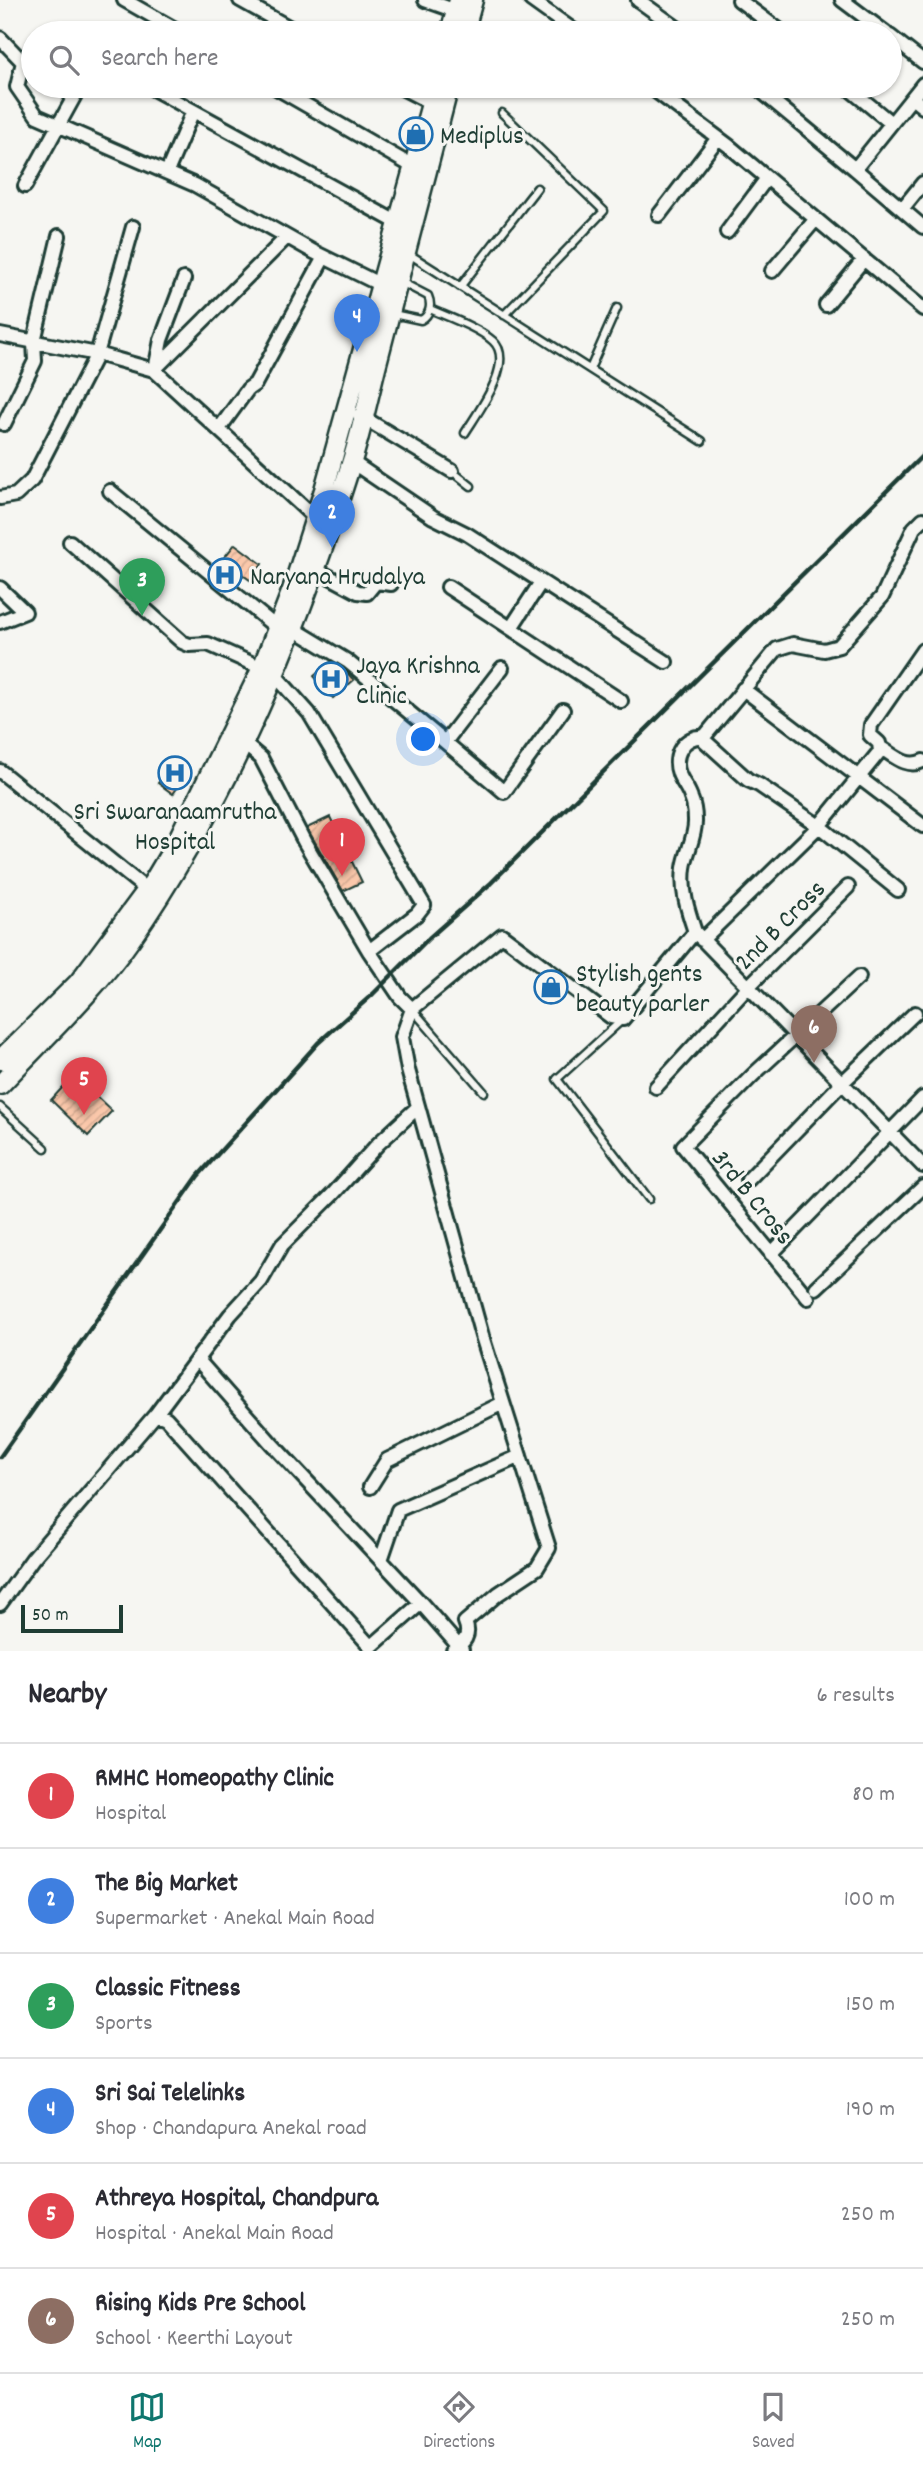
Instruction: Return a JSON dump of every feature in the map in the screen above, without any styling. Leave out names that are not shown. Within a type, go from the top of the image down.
[{"type":"main road","points":[[467,21],[473,0]]},
{"type":"main road","points":[[285,628],[292,590],[315,518],[391,313],[399,281],[398,223],[432,98]]},
{"type":"main road","points":[[0,1085],[130,941],[207,813],[237,738],[269,672],[285,628],[315,569],[352,462],[355,413],[381,285],[399,249],[446,98]]},
{"type":"main road","points":[[0,1060],[78,983],[147,891],[237,738]]},
{"type":"street","points":[[124,0],[158,21]]},
{"type":"street","points":[[240,0],[278,21]]},
{"type":"street","points":[[425,0],[457,5]]},
{"type":"street","points":[[531,0],[560,21]]},
{"type":"street","points":[[638,0],[667,21]]},
{"type":"street","points":[[739,0],[767,21]]},
{"type":"street","points":[[842,0],[870,21]]},
{"type":"street","points":[[0,37],[21,60]]},
{"type":"street","points":[[902,46],[923,62]]},
{"type":"street","points":[[21,70],[17,87],[21,93]]},
{"type":"street","points":[[855,169],[923,84]]},
{"type":"street","points":[[25,98],[37,116],[195,184],[287,237],[381,285]]},
{"type":"street","points":[[25,186],[73,98]]},
{"type":"street","points":[[170,98],[398,223]]},
{"type":"street","points":[[294,98],[412,166]]},
{"type":"street","points":[[665,98],[767,178],[923,309]]},
{"type":"street","points":[[769,98],[923,227]]},
{"type":"street","points":[[861,98],[891,123]]},
{"type":"street","points":[[912,98],[923,107]]},
{"type":"street","points":[[167,172],[193,111]]},
{"type":"street","points":[[659,215],[718,138]]},
{"type":"street","points":[[726,232],[767,178]]},
{"type":"street","points":[[902,209],[923,183]]},
{"type":"street","points":[[772,271],[816,219]]},
{"type":"street","points":[[0,498],[16,495],[32,480],[97,354],[133,227]]},
{"type":"street","points":[[5,424],[35,361],[34,341],[59,236]]},
{"type":"street","points":[[155,370],[287,237]]},
{"type":"street","points":[[219,429],[248,389],[255,384],[324,257]]},
{"type":"street","points":[[826,305],[863,259]]},
{"type":"street","points":[[155,370],[161,340],[184,279]]},
{"type":"street","points":[[0,335],[97,354],[155,370],[315,518]]},
{"type":"street","points":[[355,413],[452,471]]},
{"type":"street","points":[[352,462],[422,510],[467,534],[666,662]]},
{"type":"street","points":[[110,491],[285,628],[347,661],[504,792],[563,710]]},
{"type":"street","points":[[704,737],[777,649],[793,644],[824,650],[839,646],[882,597],[914,528],[923,519]]},
{"type":"street","points":[[70,542],[182,642],[208,645],[269,672],[309,713],[424,905],[417,914],[369,951]]},
{"type":"street","points":[[315,569],[358,592],[367,593],[376,582],[391,584]]},
{"type":"street","points":[[511,628],[541,582]]},
{"type":"street","points":[[448,587],[621,701]]},
{"type":"street","points":[[0,588],[25,612],[0,622]]},
{"type":"street","points":[[923,650],[869,730],[880,747],[905,763],[923,761]]},
{"type":"street","points":[[445,742],[502,668]]},
{"type":"street","points":[[743,689],[923,826]]},
{"type":"street","points":[[704,737],[695,736],[683,744],[678,755],[678,772],[691,798],[695,816],[684,867],[683,893],[698,936],[923,1166]]},
{"type":"street","points":[[704,737],[705,741],[748,780],[760,785],[819,826],[898,890]]},
{"type":"street","points":[[237,738],[261,758],[304,843],[369,951],[412,1009]]},
{"type":"street","points":[[197,1359],[262,1433],[421,1603],[458,1649],[468,1633],[465,1622],[498,1594],[537,1568],[549,1548],[482,1336],[418,1107],[403,1049],[405,1023],[412,1009],[502,935],[617,1018],[698,936],[819,826],[859,779],[880,751],[880,747]]},
{"type":"street","points":[[0,771],[147,891]]},
{"type":"street","name":"2nd B Cross","points":[[656,1087],[748,987],[848,887]]},
{"type":"street","points":[[794,1036],[859,977]]},
{"type":"street","points":[[748,1180],[842,1083],[915,1013]]},
{"type":"street","name":"3rd B Cross","points":[[794,1036],[684,1146],[771,1254],[812,1293],[923,1188]]},
{"type":"street","points":[[771,1254],[923,1098]]},
{"type":"street","points":[[0,1604],[33,1558],[156,1414],[230,1315],[261,1281],[282,1245],[378,1144],[418,1107]]},
{"type":"street","points":[[370,1487],[387,1460],[503,1403]]},
{"type":"street","points":[[156,1414],[166,1418],[371,1647],[421,1603]]},
{"type":"street","points":[[381,1560],[398,1510],[520,1456]]},
{"type":"lane","points":[[502,113],[604,211],[505,315]]},
{"type":"lane","points":[[460,286],[537,188]]},
{"type":"lane","points":[[399,249],[702,441]]},
{"type":"lane","points":[[391,313],[421,320],[430,309],[428,296],[399,281]]},
{"type":"lane","points":[[590,369],[617,308]]},
{"type":"lane","points":[[430,309],[490,338],[500,350],[500,364],[493,385],[466,433]]},
{"type":"lane","points":[[452,471],[471,486]]},
{"type":"lane","points":[[412,1009],[484,1092]]},
{"type":"lane","points":[[617,1018],[557,1079],[649,1199]]},
{"type":"lane","points":[[0,1107],[45,1148]]},
{"type":"building","points":[[235,544],[262,564],[250,580],[222,560]]},
{"type":"building","points":[[331,662],[354,680],[333,698],[314,676]]},
{"type":"building","points":[[174,762],[188,772],[173,794],[158,783]]},
{"type":"building","points":[[330,817],[362,882],[343,891],[307,828]]},
{"type":"building","points":[[74,1075],[112,1111],[88,1136],[51,1100]]},
{"type":"railway","points":[[0,1457],[198,1176],[318,1043],[490,884],[923,455]]},
{"type":"place","name":"Mediplus","points":[[416,134]]},
{"type":"place","name":"Sri Sai Telelinks","points":[[357,352]]},
{"type":"place","name":"The Big Market","points":[[332,548]]},
{"type":"place","name":"Naryana Hrudalya","points":[[225,575]]},
{"type":"place","name":"Classic Fitness","points":[[142,616]]},
{"type":"place","name":"Jaya Krishna Clinic","points":[[331,679]]},
{"type":"place","name":"Sri Swaranaamrutha Hospital","points":[[175,773]]},
{"type":"place","name":"RMHC Homeopathy Clinic","points":[[342,876]]},
{"type":"place","name":"Stylish gents beauty parler","points":[[551,987]]},
{"type":"place","name":"Rising Kids Pre School","points":[[814,1063]]},
{"type":"place","name":"Athreya Hospital, Chandpura","points":[[84,1115]]}]
